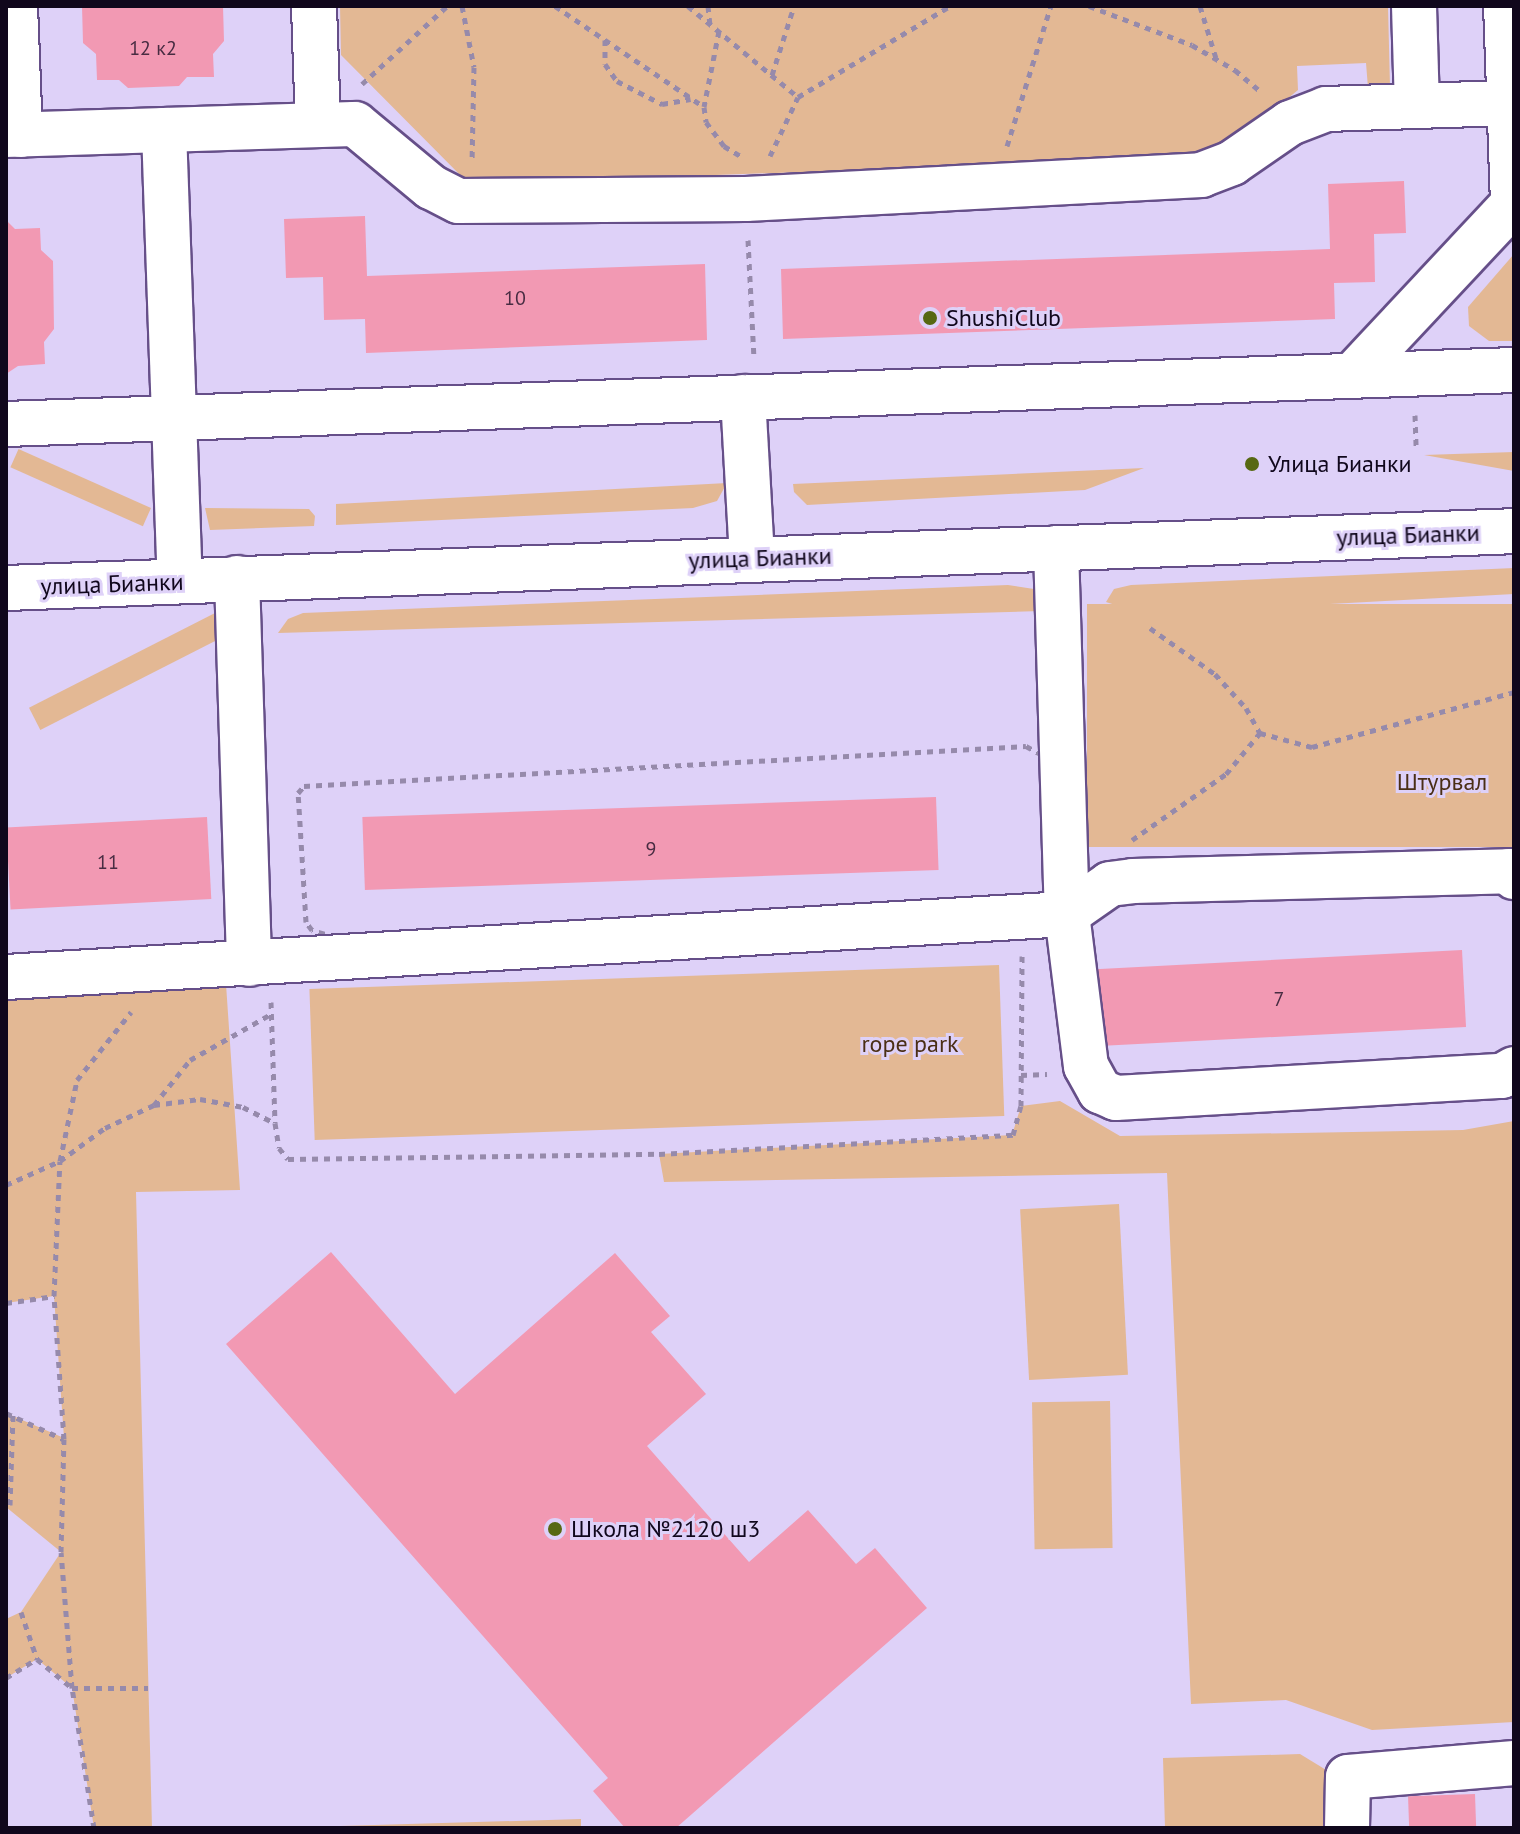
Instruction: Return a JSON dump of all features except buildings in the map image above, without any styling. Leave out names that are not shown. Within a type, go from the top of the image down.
[{"type":"street","points":[[15,6],[13,135],[318,124],[365,128],[431,187],[471,203],[753,177],[994,186],[1201,175],[1232,163],[1290,123],[1326,109],[1509,103]]},
{"type":"street","points":[[314,6],[318,124]]},
{"type":"street","points":[[1414,6],[1417,106]]},
{"type":"street","points":[[1353,375],[1514,204],[1506,6]]},
{"type":"street","points":[[164,130],[180,581]]},
{"type":"street","points":[[6,424],[1514,370]]},
{"type":"street","points":[[750,397],[752,559]]},
{"type":"street","name":"улица Бианки","points":[[6,588],[1514,531]]},
{"type":"street","points":[[1056,548],[1067,914],[1086,1066],[1100,1091],[1116,1098],[1502,1076],[1514,1069]]},
{"type":"street","points":[[237,578],[249,964]]},
{"type":"street","points":[[6,977],[1067,914],[1110,884],[1133,881],[1509,871],[1514,877]]},
{"type":"street","points":[[1347,1828],[1348,1777],[1514,1763]]},
{"type":"path","points":[[318,124],[447,6]]},
{"type":"path","points":[[462,6],[474,67],[471,203]]},
{"type":"path","points":[[555,6],[704,107]]},
{"type":"path","points":[[688,6],[798,97]]},
{"type":"path","points":[[708,6],[710,24]]},
{"type":"path","points":[[772,75],[794,6]]},
{"type":"path","points":[[750,397],[753,177],[798,97],[950,6]]},
{"type":"path","points":[[994,186],[1051,6]]},
{"type":"path","points":[[1089,6],[1164,31],[1216,58],[1254,85],[1290,123]]},
{"type":"path","points":[[1200,6],[1216,58]]},
{"type":"path","points":[[719,31],[704,107],[712,134],[753,177]]},
{"type":"path","points":[[605,40],[605,64],[617,81],[662,104],[692,99]]},
{"type":"path","points":[[1150,628],[1215,674],[1246,708],[1260,733],[1312,747],[1514,692]]},
{"type":"path","points":[[1125,844],[1226,774],[1260,733]]},
{"type":"path","points":[[1026,746],[1044,756],[1050,883],[1045,894],[1032,901],[336,937],[312,930],[306,922],[298,793],[304,786],[1026,746]]},
{"type":"path","points":[[249,964],[270,982],[275,1123],[279,1148],[288,1159],[659,1154],[1013,1135],[1021,1106],[1022,943]]},
{"type":"path","points":[[94,1828],[72,1688],[61,1552],[64,1439],[54,1296],[60,1161],[77,1080],[140,1001]]},
{"type":"path","points":[[154,1105],[190,1060],[271,1014]]},
{"type":"path","points":[[6,1185],[60,1161],[105,1128],[154,1105],[200,1099],[243,1107],[275,1123]]},
{"type":"path","points":[[6,1303],[54,1296]]},
{"type":"path","points":[[10,1505],[10,1414],[64,1439]]},
{"type":"path","points":[[21,1612],[37,1659],[72,1688],[148,1688]]},
{"type":"path","points":[[6,1678],[37,1659]]},
{"type":"green space","points":[[340,6],[1388,6],[1390,87],[1368,88],[1366,63],[1297,66],[1298,90],[1217,157],[469,184],[341,55]]},
{"type":"green space","points":[[1514,254],[1514,341],[1489,341],[1469,326],[1468,307]]},
{"type":"green space","points":[[19,449],[151,508],[143,526],[10,467]]},
{"type":"green space","points":[[1514,452],[1514,471],[1424,455]]},
{"type":"green space","points":[[1144,468],[1085,490],[807,505],[794,492],[793,484]]},
{"type":"green space","points":[[727,483],[717,501],[693,508],[336,525],[336,504]]},
{"type":"green space","points":[[205,508],[309,509],[315,516],[314,526],[210,530]]},
{"type":"green space","points":[[1514,568],[1514,594],[1143,614],[1106,602],[1114,589],[1131,585]]},
{"type":"green space","points":[[1008,585],[1034,589],[1041,611],[278,633],[288,619],[303,613]]},
{"type":"green space","name":"Штурвал","points":[[1087,604],[1514,604],[1514,847],[1087,847]]},
{"type":"green space","points":[[217,612],[228,634],[40,730],[29,708]]},
{"type":"green space","name":"rope park","points":[[999,965],[1004,1116],[315,1140],[309,989]]},
{"type":"green space","points":[[226,984],[240,1190],[136,1192],[152,1828],[94,1828],[72,1688],[37,1659],[6,1678],[6,1619],[21,1612],[61,1552],[6,1507],[6,1413],[64,1438],[54,1296],[6,1303],[6,998]]},
{"type":"green space","points":[[1060,1101],[1120,1136],[1463,1130],[1514,1121],[1514,1722],[1372,1730],[1286,1700],[1191,1704],[1167,1173],[664,1182],[659,1154],[1012,1135],[1021,1106]]},
{"type":"green space","points":[[1119,1204],[1128,1375],[1029,1380],[1020,1209]]},
{"type":"green space","points":[[1110,1401],[1113,1548],[1035,1549],[1032,1402]]},
{"type":"green space","points":[[1300,1754],[1341,1779],[1339,1828],[1165,1828],[1163,1758]]},
{"type":"green space","points":[[581,1819],[581,1828],[272,1828]]},
{"type":"place","name":"ShushiClub","points":[[930,318]]},
{"type":"place","name":"Улица Бианки","points":[[1252,464]]},
{"type":"place","name":"Школа №2120 ш3","points":[[555,1529]]}]
